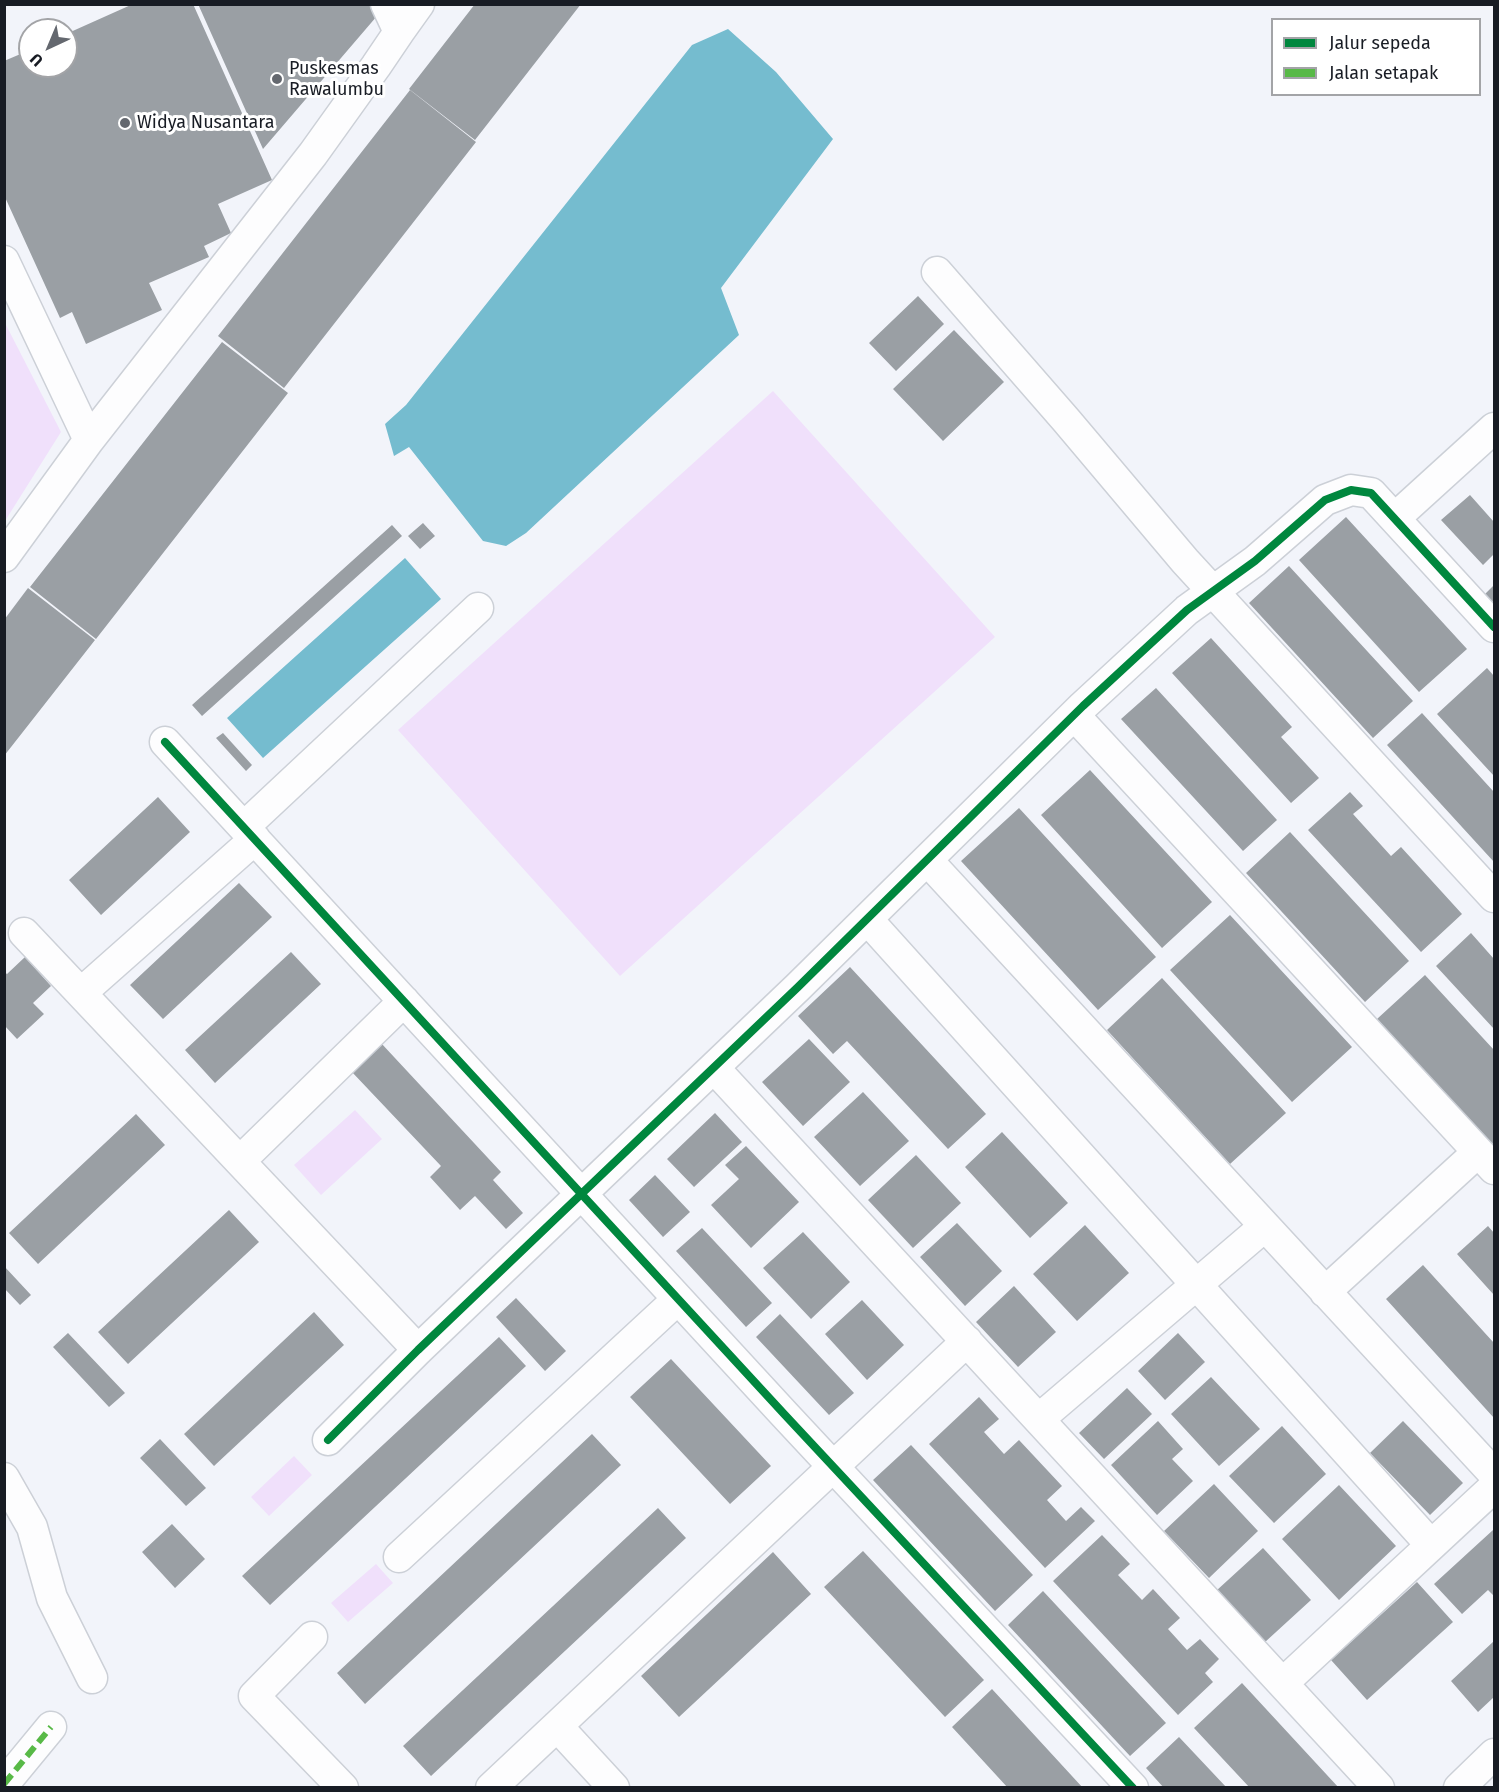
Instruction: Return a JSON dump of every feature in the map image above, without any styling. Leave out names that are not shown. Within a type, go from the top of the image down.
[{"type":"street","points":[[386,4],[399,32]]},
{"type":"street","points":[[4,557],[89,440],[313,154],[419,4]]},
{"type":"street","points":[[4,261],[89,440]]},
{"type":"street","points":[[937,272],[1212,592],[1494,897]]},
{"type":"street","points":[[1395,519],[1494,428]]},
{"type":"street","points":[[328,1440],[418,1350],[714,1068],[1074,715],[1187,610],[1255,561],[1325,500],[1351,490],[1371,493],[1494,627]]},
{"type":"street","points":[[81,993],[478,609]]},
{"type":"street","points":[[1074,715],[1486,1161],[1326,1292]]},
{"type":"street","points":[[165,742],[678,1299],[1133,1788]]},
{"type":"street","points":[[927,860],[1494,1474]]},
{"type":"street","points":[[867,919],[1431,1545]]},
{"type":"street","points":[[24,933],[418,1350]]},
{"type":"street","points":[[240,1161],[404,1001]]},
{"type":"street","points":[[714,1068],[1379,1788]]},
{"type":"street","points":[[1038,1419],[1265,1226]]},
{"type":"street","points":[[399,1557],[678,1299]]},
{"type":"street","points":[[491,1788],[967,1341]]},
{"type":"street","points":[[4,1478],[32,1527],[52,1598],[92,1678]]},
{"type":"street","points":[[1283,1683],[1494,1486]]},
{"type":"street","points":[[312,1637],[254,1696],[343,1788]]},
{"type":"street","points":[[557,1726],[614,1788]]},
{"type":"street","points":[[4,1784],[51,1727]]},
{"type":"street","points":[[1459,1788],[1494,1754]]},
{"type":"shaded area","points":[[4,321],[61,432],[5,521],[4,521]]},
{"type":"shaded area","points":[[773,391],[995,637],[620,976],[398,730]]},
{"type":"shaded area","points":[[355,1110],[382,1139],[321,1195],[294,1165]]},
{"type":"shaded area","points":[[294,1456],[312,1475],[269,1516],[251,1497]]},
{"type":"shaded area","points":[[376,1564],[393,1583],[348,1622],[331,1603]]},
{"type":"water","points":[[728,29],[776,72],[833,139],[721,288],[739,335],[526,533],[506,546],[483,541],[409,447],[394,456],[385,424],[406,405],[692,45]]},
{"type":"water","points":[[405,558],[441,599],[263,758],[227,718]]},
{"type":"building","name":"Widya Nusantara","points":[[133,4],[193,4],[272,180],[218,204],[231,233],[204,246],[209,257],[149,283],[162,310],[86,344],[72,312],[60,318],[4,195],[4,61],[18,55],[18,78],[78,78],[78,29]]},
{"type":"building","name":"Puskesmas Rawalumbu","points":[[198,4],[381,4],[383,9],[263,149]]},
{"type":"building","points":[[475,4],[581,4],[475,140],[409,89]]},
{"type":"building","points":[[410,90],[476,142],[284,388],[218,336]]},
{"type":"building","points":[[918,296],[944,324],[896,371],[869,343]]},
{"type":"building","points":[[954,330],[1004,382],[943,441],[893,389]]},
{"type":"building","points":[[222,342],[288,393],[96,639],[30,587]]},
{"type":"building","points":[[1470,495],[1494,522],[1494,554],[1483,565],[1441,520]]},
{"type":"building","points":[[1346,517],[1467,649],[1419,692],[1299,560]]},
{"type":"building","points":[[423,523],[435,536],[420,549],[408,536]]},
{"type":"building","points":[[392,525],[402,536],[202,716],[192,705]]},
{"type":"building","points":[[1289,566],[1413,701],[1373,738],[1249,603]]},
{"type":"building","points":[[1494,585],[1494,611],[1482,597]]},
{"type":"building","points":[[28,588],[95,640],[4,756],[4,620]]},
{"type":"building","points":[[1211,638],[1292,727],[1281,737],[1319,778],[1291,803],[1172,673]]},
{"type":"building","points":[[1487,668],[1494,676],[1494,776],[1437,714]]},
{"type":"building","points":[[1156,688],[1277,820],[1243,851],[1121,719]]},
{"type":"building","points":[[1422,713],[1494,792],[1494,862],[1387,745]]},
{"type":"building","points":[[223,733],[252,765],[246,771],[216,738]]},
{"type":"building","points":[[1090,770],[1212,902],[1162,948],[1041,815]]},
{"type":"building","points":[[1350,792],[1363,806],[1353,814],[1391,856],[1401,847],[1462,914],[1421,952],[1308,830]]},
{"type":"building","points":[[158,797],[190,832],[101,915],[69,880]]},
{"type":"building","points":[[1019,808],[1156,957],[1098,1010],[961,861]]},
{"type":"building","points":[[1290,832],[1409,961],[1365,1002],[1246,873]]},
{"type":"building","points":[[239,883],[272,917],[163,1019],[130,985]]},
{"type":"building","points":[[1230,915],[1352,1047],[1292,1102],[1170,970]]},
{"type":"building","points":[[1471,933],[1494,959],[1494,1029],[1436,966]]},
{"type":"building","points":[[291,952],[321,984],[215,1083],[185,1050]]},
{"type":"building","points":[[25,957],[51,986],[33,1003],[44,1014],[17,1039],[4,1025],[4,972],[7,974]]},
{"type":"building","points":[[850,967],[986,1114],[948,1149],[847,1041],[833,1054],[798,1016]]},
{"type":"building","points":[[1425,975],[1494,1050],[1494,1147],[1377,1019]]},
{"type":"building","points":[[1162,978],[1286,1113],[1230,1164],[1107,1030]]},
{"type":"building","points":[[809,1039],[850,1082],[803,1126],[762,1082]]},
{"type":"building","points":[[381,1043],[501,1172],[493,1180],[523,1213],[506,1229],[475,1196],[460,1210],[430,1177],[441,1166],[351,1071]]},
{"type":"building","points":[[863,1092],[909,1141],[860,1186],[814,1137]]},
{"type":"building","points":[[715,1113],[742,1142],[694,1187],[667,1159]]},
{"type":"building","points":[[136,1114],[165,1145],[38,1264],[9,1233]]},
{"type":"building","points":[[1002,1132],[1068,1203],[1030,1238],[965,1167]]},
{"type":"building","points":[[746,1146],[799,1202],[751,1248],[711,1205],[739,1179],[725,1165]]},
{"type":"building","points":[[916,1155],[961,1203],[913,1248],[868,1200]]},
{"type":"building","points":[[655,1175],[690,1212],[663,1237],[629,1200]]},
{"type":"building","points":[[229,1210],[259,1242],[128,1364],[98,1332]]},
{"type":"building","points":[[957,1223],[1002,1271],[965,1306],[920,1257]]},
{"type":"building","points":[[1085,1225],[1129,1273],[1077,1321],[1033,1274]]},
{"type":"building","points":[[1488,1226],[1494,1233],[1494,1295],[1457,1254]]},
{"type":"building","points":[[702,1228],[772,1303],[746,1327],[676,1251]]},
{"type":"building","points":[[803,1232],[850,1282],[811,1319],[763,1268]]},
{"type":"building","points":[[1423,1265],[1494,1343],[1494,1418],[1386,1299]]},
{"type":"building","points":[[4,1266],[31,1295],[20,1305],[4,1288]]},
{"type":"building","points":[[1014,1286],[1056,1332],[1018,1367],[976,1322]]},
{"type":"building","points":[[516,1298],[566,1351],[545,1371],[496,1317]]},
{"type":"building","points":[[862,1300],[904,1345],[867,1380],[825,1334]]},
{"type":"building","points":[[314,1312],[344,1345],[214,1466],[184,1434]]},
{"type":"building","points":[[780,1314],[854,1393],[829,1415],[756,1337]]},
{"type":"building","points":[[68,1333],[125,1393],[109,1407],[53,1347]]},
{"type":"building","points":[[1178,1333],[1205,1362],[1165,1400],[1138,1371]]},
{"type":"building","points":[[499,1337],[526,1366],[270,1605],[242,1576]]},
{"type":"building","points":[[671,1359],[771,1466],[730,1504],[630,1397]]},
{"type":"building","points":[[1211,1377],[1260,1429],[1219,1466],[1171,1414]]},
{"type":"building","points":[[1127,1388],[1152,1414],[1104,1459],[1079,1433]]},
{"type":"building","points":[[979,1397],[999,1419],[984,1432],[1004,1454],[1019,1440],[1062,1486],[1047,1500],[1066,1521],[1081,1507],[1095,1521],[1045,1568],[929,1444]]},
{"type":"building","points":[[1158,1421],[1183,1449],[1172,1459],[1193,1481],[1157,1515],[1111,1465]]},
{"type":"building","points":[[1403,1421],[1463,1483],[1430,1515],[1370,1453]]},
{"type":"building","points":[[1282,1426],[1326,1474],[1274,1523],[1229,1476]]},
{"type":"building","points":[[592,1434],[621,1465],[365,1704],[337,1673]]},
{"type":"building","points":[[160,1439],[206,1488],[186,1506],[140,1458]]},
{"type":"building","points":[[911,1445],[1033,1575],[995,1611],[873,1480]]},
{"type":"building","points":[[1214,1484],[1258,1531],[1209,1578],[1164,1531]]},
{"type":"building","points":[[1339,1485],[1396,1546],[1339,1600],[1282,1539]]},
{"type":"building","points":[[658,1508],[686,1538],[431,1776],[403,1746]]},
{"type":"building","points":[[172,1524],[205,1559],[175,1588],[142,1552]]},
{"type":"building","points":[[1493,1530],[1494,1596],[1488,1590],[1462,1614],[1434,1584]]},
{"type":"building","points":[[1102,1535],[1130,1564],[1118,1575],[1142,1600],[1153,1589],[1180,1618],[1168,1629],[1187,1650],[1200,1639],[1219,1659],[1205,1673],[1213,1682],[1178,1715],[1053,1581]]},
{"type":"building","points":[[1263,1548],[1311,1600],[1264,1643],[1216,1591]]},
{"type":"building","points":[[863,1551],[984,1680],[945,1717],[824,1587]]},
{"type":"building","points":[[773,1552],[811,1594],[679,1717],[641,1676]]},
{"type":"building","points":[[1417,1582],[1453,1622],[1367,1700],[1331,1660]]},
{"type":"building","points":[[1043,1591],[1166,1723],[1130,1756],[1008,1625]]},
{"type":"building","points":[[1494,1641],[1494,1697],[1478,1712],[1451,1681]]},
{"type":"building","points":[[1242,1683],[1339,1788],[1250,1788],[1194,1728]]},
{"type":"building","points":[[992,1689],[1083,1788],[1008,1788],[952,1727]]},
{"type":"building","points":[[1179,1737],[1227,1788],[1164,1788],[1146,1768]]},
{"type":"marked path","points":[[4,1784],[51,1727]]},
{"type":"cycle path","points":[[328,1440],[418,1350],[798,987],[1083,706],[1187,610],[1255,561],[1325,500],[1351,490],[1371,493],[1494,627]]},
{"type":"cycle path","points":[[165,742],[785,1415],[1133,1788]]},
{"type":"place","name":"Puskesmas Rawalumbu","points":[[277,79]]},
{"type":"place","name":"Widya Nusantara","points":[[125,123]]}]
